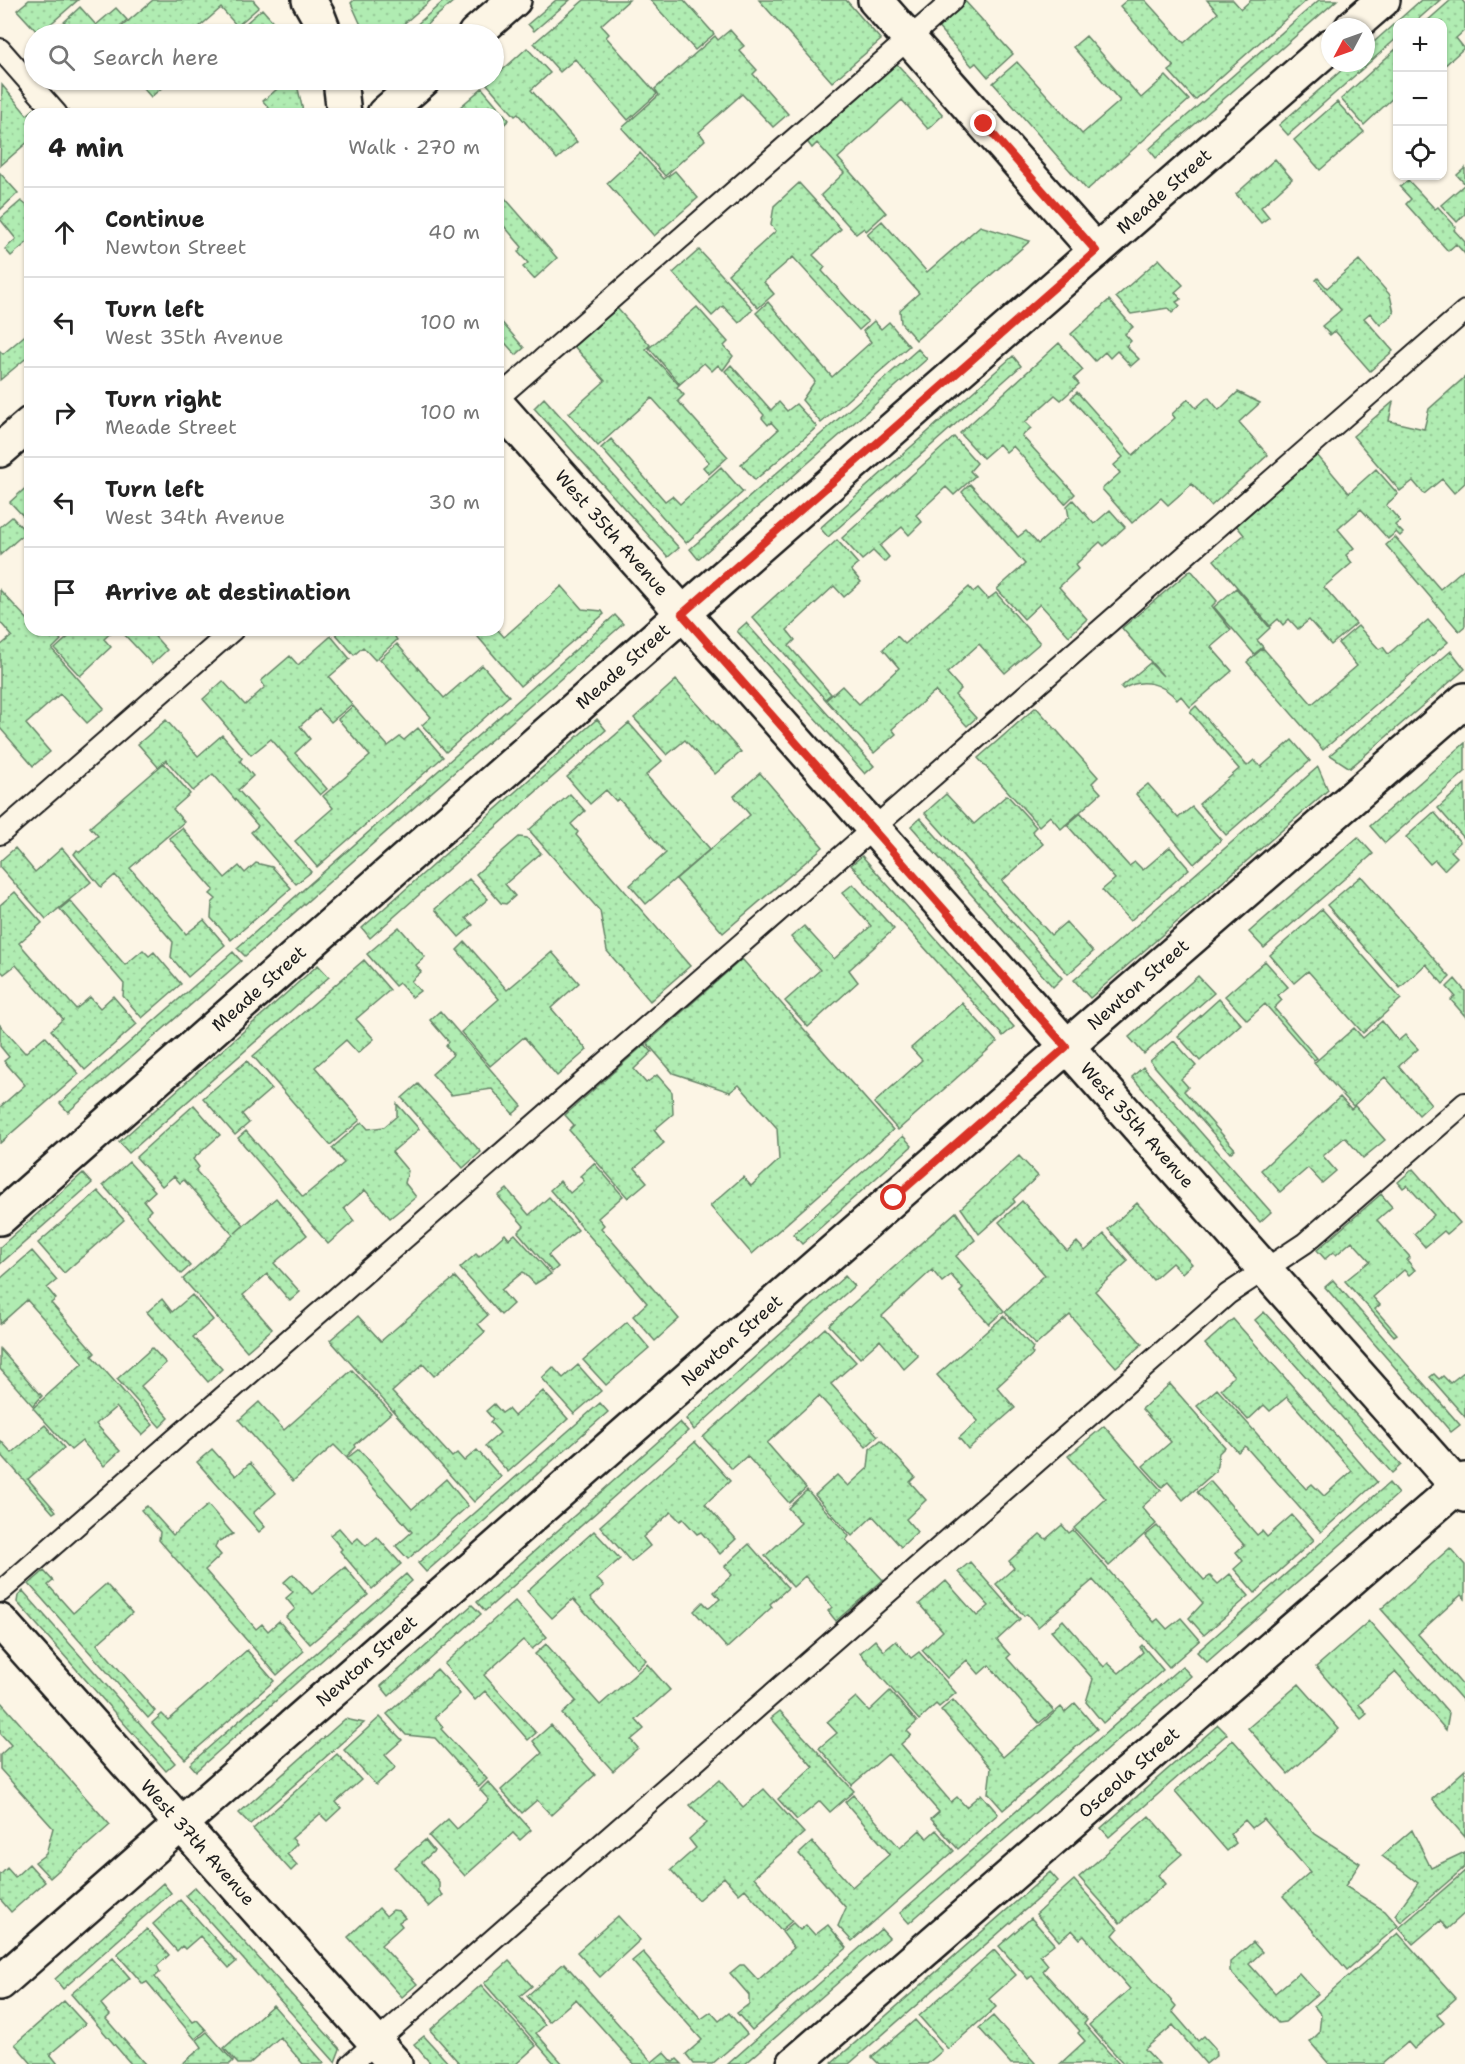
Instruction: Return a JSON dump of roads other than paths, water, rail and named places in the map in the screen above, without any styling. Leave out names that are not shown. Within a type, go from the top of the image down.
[{"type":"street","points":[[309,0],[321,24]]},
{"type":"street","points":[[486,24],[514,0]]},
{"type":"street","points":[[875,0],[1096,251]]},
{"type":"street","points":[[1362,18],[1383,0]]},
{"type":"street","name":"Meade Street","points":[[0,1218],[682,614],[1321,54]]},
{"type":"street","points":[[341,90],[343,108]]},
{"type":"street","points":[[391,108],[412,90]]},
{"type":"street","name":"West 35th Avenue","points":[[504,412],[1264,1270],[1463,1487]]},
{"type":"street","points":[[0,450],[24,429]]},
{"type":"street","name":"Newton Street","points":[[0,1983],[1066,1047],[1465,700]]},
{"type":"street","name":"Osceola Street","points":[[794,2064],[1463,1487]]},
{"type":"street","name":"West 37th Avenue","points":[[0,1621],[385,2053]]},
{"type":"lane","points":[[504,393],[953,0]]},
{"type":"lane","points":[[0,49],[24,76]]},
{"type":"lane","points":[[36,90],[52,108]]},
{"type":"lane","points":[[0,1592],[1465,311]]},
{"type":"lane","points":[[0,834],[226,636]]},
{"type":"lane","points":[[351,2064],[385,2053],[1228,1294],[1305,1243],[1465,1103]]}]
